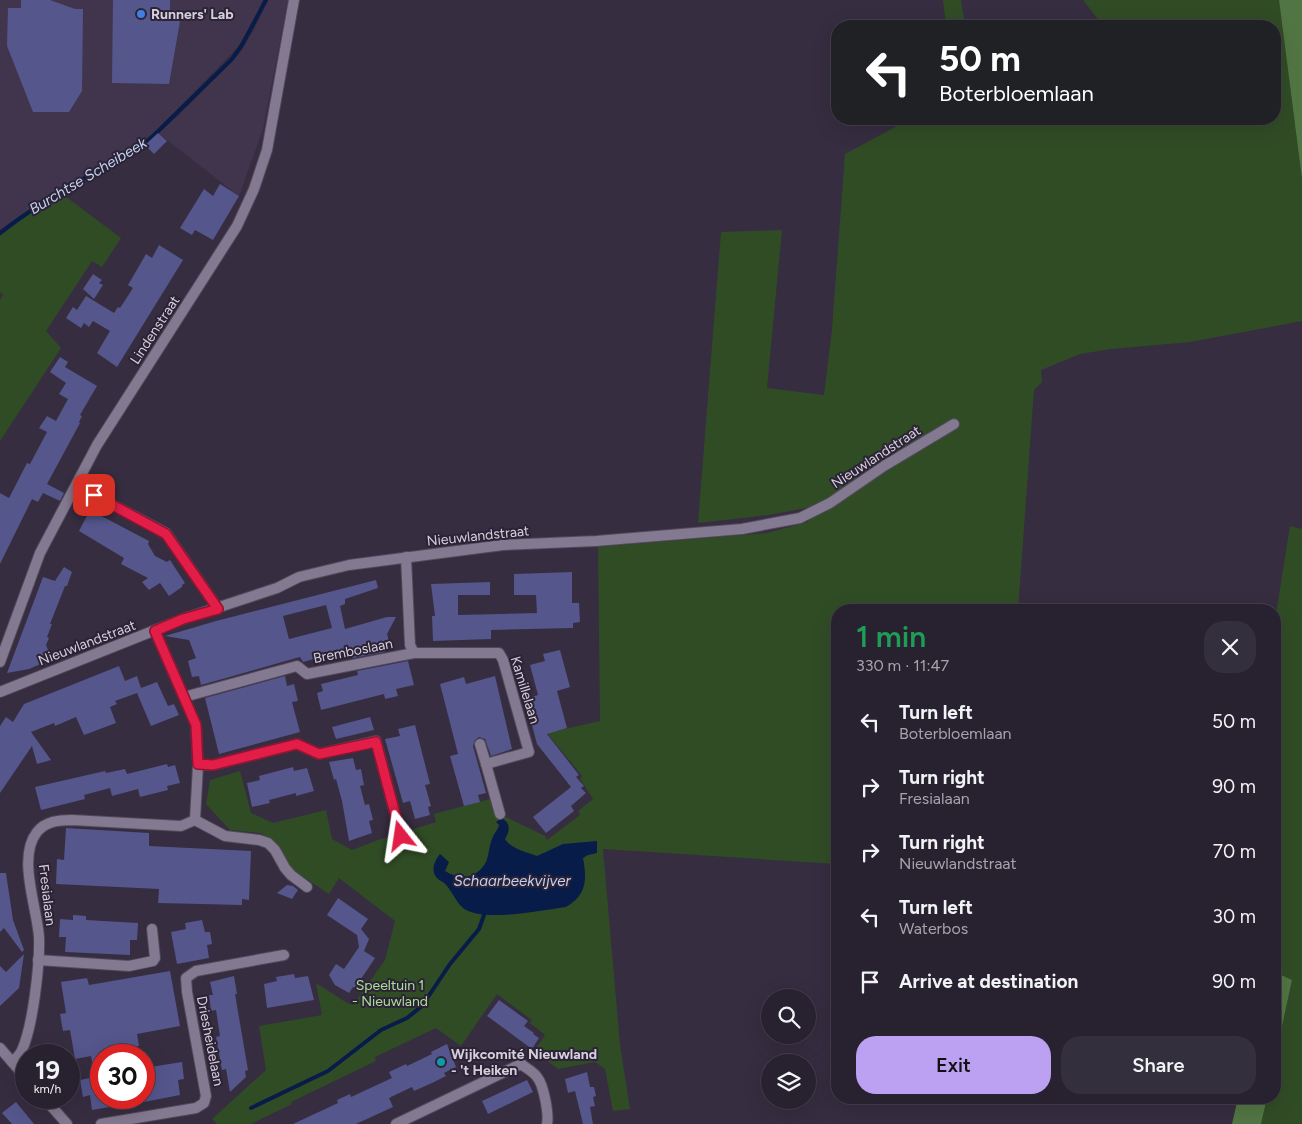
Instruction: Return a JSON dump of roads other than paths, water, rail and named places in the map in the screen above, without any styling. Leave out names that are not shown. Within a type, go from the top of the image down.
[{"type":"street","name":"Lindenstraat","points":[[0,662],[40,553],[76,483],[97,445],[237,226],[254,189],[267,150],[294,0]]},
{"type":"street","name":"Nieuwlandstraat","points":[[0,692],[183,619],[277,588],[299,577],[349,565],[503,545],[596,541],[742,529],[800,518],[830,503],[884,466],[954,424]]},
{"type":"street","points":[[94,495],[166,534],[218,609]]},
{"type":"street","points":[[406,557],[410,645],[414,652]]},
{"type":"street","points":[[155,631],[196,725],[198,764],[195,820],[225,836],[259,840],[268,843],[275,850],[291,875],[307,887]]},
{"type":"street","name":"Bremboslaan","points":[[184,697],[297,666],[307,674],[414,652]]},
{"type":"street","name":"Kamillelaan","points":[[414,652],[499,653],[503,660],[529,752],[486,764]]},
{"type":"street","points":[[198,764],[213,765],[297,744],[319,754],[376,742],[401,836]]},
{"type":"street","points":[[480,744],[500,814]]},
{"type":"street","name":"Fresialaan","points":[[12,1062],[22,1052],[29,1027],[38,960],[39,936],[28,866],[31,844],[37,831],[46,824],[56,820],[181,826],[195,820]]},
{"type":"street","points":[[38,960],[129,966],[153,961],[155,958],[152,929]]},
{"type":"street","name":"Driesheidelaan","points":[[101,1124],[196,1108],[204,1103],[206,1096],[186,978],[196,971],[284,954]]},
{"type":"street","points":[[0,1048],[15,1065]]},
{"type":"street","points":[[396,1124],[521,1064],[537,1076],[541,1084],[548,1118],[547,1124]]},
{"type":"street","points":[[54,1109],[67,1124]]},
{"type":"water","name":"Schaarbeekvijver","points":[[502,818],[508,825],[509,830],[505,839],[520,850],[537,856],[563,844],[597,841],[597,853],[583,858],[584,886],[582,892],[573,902],[566,907],[528,913],[484,915],[463,908],[447,886],[439,880],[434,873],[434,866],[440,854],[449,862],[445,871],[451,874],[462,877],[478,872],[486,862],[491,842],[499,825],[496,822]]},
{"type":"waterway","name":"Burchtse Scheibeek","points":[[0,233],[54,196],[126,156],[148,141],[232,59],[242,45],[266,0]]},
{"type":"waterway","points":[[251,1108],[328,1071],[381,1030],[407,1018],[422,1006],[450,964],[479,929],[484,915]]},
{"type":"place","name":"Runners' Lab","points":[[141,14]]},
{"type":"place","name":"Wijkcomité Nieuwland - 't Heiken","points":[[441,1062]]},
{"type":"park label","name":"Speeltuin 1 - Nieuwland","points":[[390,994]]}]
